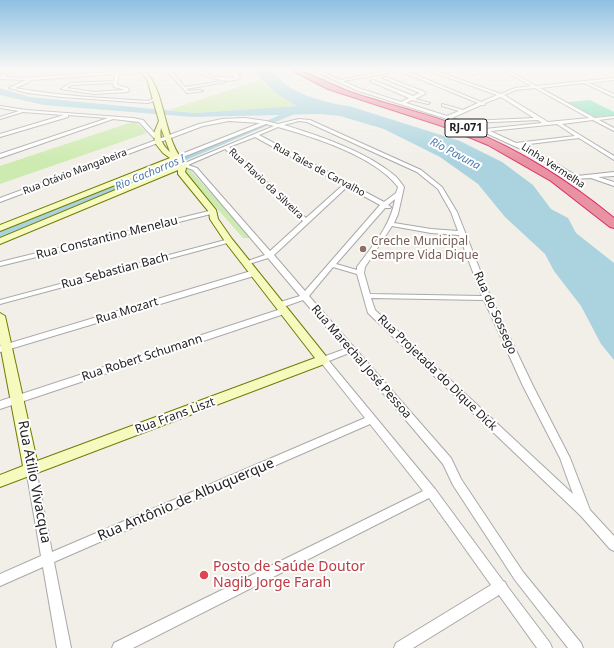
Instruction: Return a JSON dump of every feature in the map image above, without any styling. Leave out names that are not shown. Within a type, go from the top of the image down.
[{"type":"highway","name":"Linha Vermelha","points":[[369,100],[445,124],[497,145],[549,175],[614,224]]},
{"type":"highway","name":"Linha Vermelha","points":[[382,100],[446,121],[506,146],[557,174],[614,214]]},
{"type":"street","points":[[120,100],[157,102],[161,122],[180,161],[181,172],[213,212],[214,219],[229,241],[323,360],[431,492],[501,586],[544,648]]},
{"type":"street","points":[[393,100],[464,122],[518,144],[546,159],[576,178],[614,174]]},
{"type":"street","points":[[402,103],[408,100]]},
{"type":"street","points":[[419,100],[428,103]]},
{"type":"street","points":[[474,100],[483,104]]},
{"type":"street","points":[[449,117],[491,100]]},
{"type":"street","points":[[509,100],[547,124]]},
{"type":"street","points":[[560,100],[614,130]]},
{"type":"street","points":[[444,105],[463,111]]},
{"type":"street","points":[[0,107],[26,111],[117,117],[138,120],[146,126],[155,142]]},
{"type":"street","points":[[0,118],[26,111]]},
{"type":"street","points":[[0,136],[70,114]]},
{"type":"street","points":[[0,156],[117,117]]},
{"type":"street","points":[[484,130],[614,117]]},
{"type":"street","points":[[464,122],[539,119]]},
{"type":"street","name":"Rua Otávio Mangabeira","points":[[0,200],[168,137],[208,124],[248,120],[274,124]]},
{"type":"street","name":"Rua do Sossego","points":[[274,124],[299,120],[308,121],[419,171],[440,188],[454,212],[463,233],[487,298],[528,386],[565,458],[585,512]]},
{"type":"street","points":[[146,126],[161,122]]},
{"type":"street","points":[[155,142],[161,122]]},
{"type":"street","points":[[558,123],[614,158]]},
{"type":"street","points":[[0,241],[180,161],[226,147],[255,135],[274,124]]},
{"type":"street","points":[[0,228],[180,161],[274,124],[313,136],[389,172],[400,183],[401,187],[398,194],[396,210],[390,224],[361,267],[360,273],[332,265]]},
{"type":"street","name":"Rua Tales de Carvalho","points":[[255,135],[346,185],[396,210]]},
{"type":"street","points":[[518,144],[579,137]]},
{"type":"street","name":"Rua Marechal José Pessoa","points":[[155,142],[165,153],[195,169],[304,297],[447,460],[457,482],[520,576],[576,648]]},
{"type":"street","name":"Rua Flavio da Silveira","points":[[226,147],[306,221]]},
{"type":"street","points":[[591,177],[614,184]]},
{"type":"street","points":[[247,263],[269,256],[346,185]]},
{"type":"street","points":[[304,297],[384,204],[398,194]]},
{"type":"street","name":"Rua Constantino Menelau","points":[[0,264],[213,212]]},
{"type":"street","points":[[390,224],[431,231],[463,233]]},
{"type":"street","name":"Rua Sebastian Bach","points":[[0,302],[229,241]]},
{"type":"street","name":"Rua Mozart","points":[[3,348],[254,273]]},
{"type":"street","name":"Rua Projetada do Dique Dick","points":[[360,273],[371,311],[585,512],[614,545]]},
{"type":"street","points":[[366,296],[487,298]]},
{"type":"street","name":"Rua Robert Schumann","points":[[0,405],[282,308],[304,297]]},
{"type":"street","name":"Rua Atilio Vivacqua","points":[[0,316],[3,348],[18,399],[64,648]]},
{"type":"street","name":"Rua Frans Liszt","points":[[0,481],[350,350]]},
{"type":"street","name":"Rua Antônio de Albuquerque","points":[[0,580],[371,419]]},
{"type":"street","points":[[119,648],[431,492]]},
{"type":"street","points":[[401,648],[501,586]]},
{"type":"green space","points":[[199,100],[288,100],[298,106],[195,113],[169,110]]},
{"type":"green space","points":[[590,100],[614,112],[614,115],[595,117],[568,102]]},
{"type":"green space","points":[[135,121],[147,133],[0,184],[0,166]]},
{"type":"green space","points":[[185,169],[190,170],[250,236],[249,238],[243,238],[184,171]]},
{"type":"water","name":"Rio Pavuna","points":[[23,100],[63,100],[195,113],[297,106],[288,100],[323,100],[349,106],[460,141],[502,162],[533,185],[551,209],[568,218],[576,233],[614,263],[614,360],[601,344],[581,306],[554,271],[545,254],[505,217],[478,184],[440,157],[384,129],[340,116],[319,114],[193,117],[44,105]]},
{"type":"waterway","name":"Rio Cachorros I","points":[[0,235],[300,110]]},
{"type":"place","name":"Creche Municipal Sempre Vida Dique","points":[[363,249]]},
{"type":"place","name":"Posto de Saúde Doutor Nagib Jorge Farah","points":[[204,575]]}]
